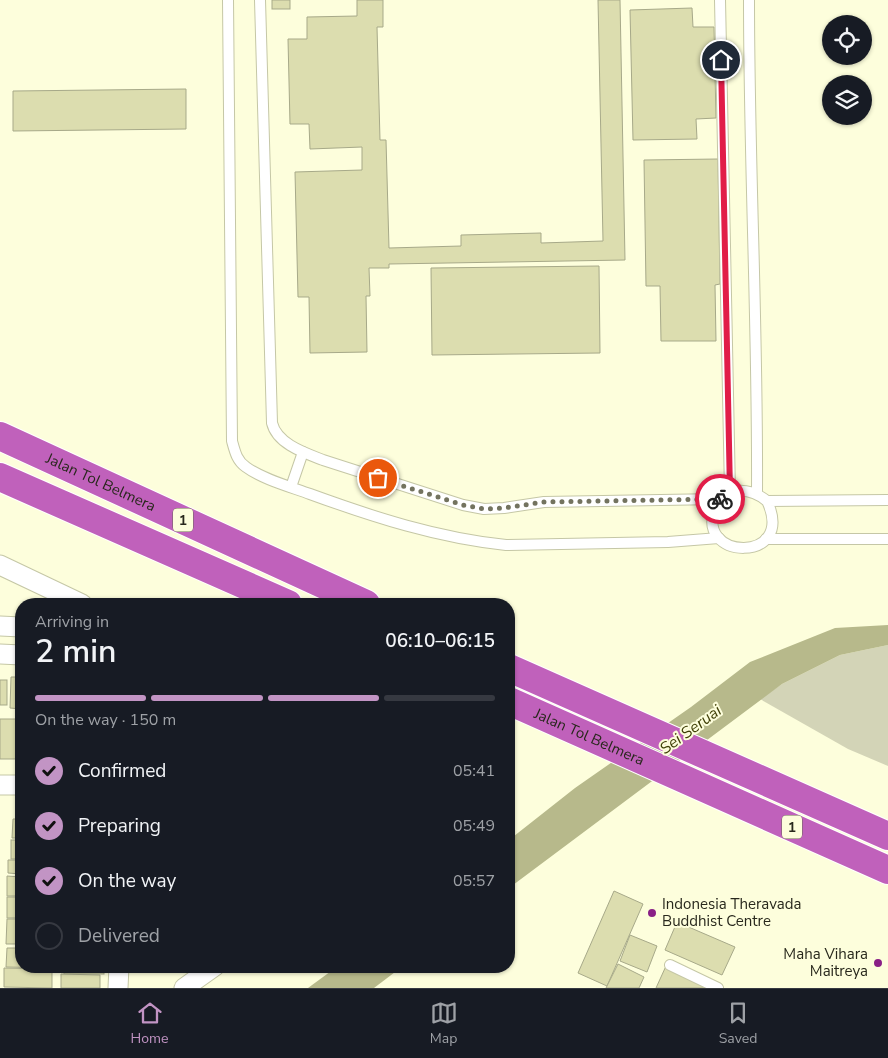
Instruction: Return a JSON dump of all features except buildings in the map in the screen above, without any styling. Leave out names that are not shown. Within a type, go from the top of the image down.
[{"type":"highway","name":"Jalan Tol Belmera","points":[[0,436],[353,598]]},
{"type":"highway","name":"1","points":[[0,477],[274,598]]},
{"type":"highway","name":"Jalan Tol Belmera","points":[[515,671],[888,836]]},
{"type":"highway","name":"Jalan Tol Belmera","points":[[515,704],[888,870]]},
{"type":"street","points":[[0,565],[69,598]]},
{"type":"street","points":[[0,626],[15,626]]},
{"type":"street","points":[[0,654],[15,655]]},
{"type":"street","points":[[0,785],[15,785]]},
{"type":"street","points":[[118,988],[119,973]]},
{"type":"street","points":[[184,988],[206,973]]},
{"type":"lane","points":[[228,0],[232,441],[236,457],[246,468],[291,487],[377,518],[479,542],[506,545],[668,542],[718,538]]},
{"type":"lane","points":[[260,0],[272,423],[280,438],[303,452],[363,474],[463,505],[484,509],[544,502],[719,500]]},
{"type":"lane","points":[[720,0],[730,492]]},
{"type":"lane","points":[[749,0],[749,136],[758,371],[756,493]]},
{"type":"lane","points":[[291,487],[303,452]]},
{"type":"lane","points":[[743,490],[756,493],[767,501],[773,514],[772,527],[766,539],[755,547],[742,550],[729,547],[718,538],[713,526],[713,512],[719,500],[730,492],[743,490]]},
{"type":"lane","points":[[767,501],[888,500]]},
{"type":"lane","points":[[766,539],[888,538]]},
{"type":"lane","points":[[670,966],[718,988]]},
{"type":"shaded area","points":[[888,645],[888,766],[848,749],[760,699],[782,684],[840,655]]},
{"type":"water","name":"Sei Seruai","points":[[888,625],[888,645],[840,655],[782,684],[515,884],[515,835],[575,788],[691,707],[750,662],[835,628]]},
{"type":"water","points":[[328,973],[394,973],[374,988],[308,988]]},
{"type":"way so far","points":[[378,478],[463,505],[484,509],[544,502],[720,499]]},
{"type":"place","name":"Indonesia Theravada Buddhist Centre","points":[[652,913]]},
{"type":"place","name":"Maha Vihara Maitreya","points":[[878,963]]},
{"type":"route","points":[[720,499],[730,492],[721,60]]}]
